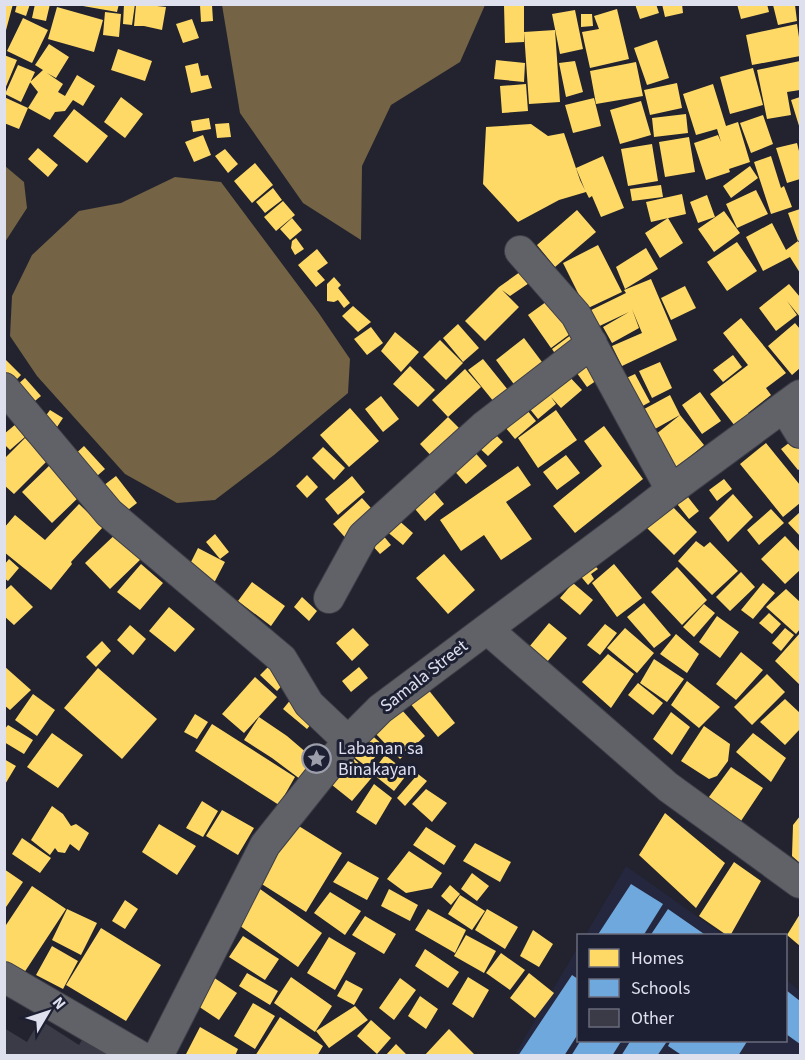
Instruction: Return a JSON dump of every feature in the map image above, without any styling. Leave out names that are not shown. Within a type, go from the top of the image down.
[{"type":"street","points":[[520,251],[576,315],[671,489]]},
{"type":"street","points":[[329,598],[363,536],[483,427],[592,343]]},
{"type":"street","points":[[4,387],[109,513],[282,659],[309,704],[348,741]]},
{"type":"street","points":[[792,401],[801,433]]},
{"type":"street","name":"Samala Street","points":[[158,1056],[265,845],[348,741],[380,709],[671,489],[792,401]]},
{"type":"street","points":[[487,628],[668,787],[801,883]]},
{"type":"street","points":[[4,977],[140,1056]]},
{"type":"shaded area","points":[[222,5],[485,5],[460,62],[391,105],[362,166],[361,240],[303,203],[240,113]]},
{"type":"shaded area","points":[[5,166],[24,182],[27,208],[5,242]]},
{"type":"shaded area","points":[[175,177],[221,182],[318,312],[350,359],[348,393],[274,455],[215,500],[177,503],[125,474],[37,376],[10,336],[12,296],[32,255],[79,211],[121,203]]},
{"type":"shaded area","points":[[626,866],[722,934],[586,934]]},
{"type":"shaded area","points":[[577,949],[577,1042],[787,1042],[787,981],[800,991],[800,1055],[514,1056]]},
{"type":"building: Homes","points":[[4,4],[13,4],[5,34],[4,34]]},
{"type":"building: Homes","points":[[17,4],[30,4],[26,16],[15,12]]},
{"type":"building: Homes","points":[[35,4],[50,4],[46,21],[32,18]]},
{"type":"building: Homes","points":[[83,4],[119,4],[117,12],[83,6]]},
{"type":"building: Homes","points":[[124,4],[135,4],[132,25],[123,24]]},
{"type":"building: Homes","points":[[635,4],[656,4],[659,13],[640,19]]},
{"type":"building: Homes","points":[[662,4],[682,4],[683,13],[665,17]]},
{"type":"building: Homes","points":[[737,4],[767,4],[769,12],[741,19]]},
{"type":"building: Homes","points":[[136,5],[166,7],[162,30],[134,26]]},
{"type":"building: Homes","points":[[200,5],[212,5],[213,21],[201,22]]},
{"type":"building: Homes","points":[[504,5],[524,5],[524,42],[505,43]]},
{"type":"building: Homes","points":[[773,5],[795,5],[797,21],[778,25]]},
{"type":"building: Homes","points":[[57,7],[103,20],[94,52],[48,39]]},
{"type":"building: Homes","points":[[617,9],[629,59],[590,68],[582,32],[599,29],[594,16]]},
{"type":"building: Homes","points":[[575,10],[583,49],[560,54],[552,14]]},
{"type":"building: Homes","points":[[105,12],[121,14],[119,37],[103,35]]},
{"type":"building: Homes","points":[[581,14],[592,14],[593,26],[581,27]]},
{"type":"building: Homes","points":[[23,18],[48,30],[32,63],[7,51]]},
{"type":"building: Homes","points":[[192,19],[199,38],[183,43],[176,24]]},
{"type":"building: Homes","points":[[797,24],[800,56],[752,65],[746,35]]},
{"type":"building: Homes","points":[[555,30],[560,102],[529,104],[524,32]]},
{"type":"building: Homes","points":[[657,40],[669,78],[647,85],[634,48]]},
{"type":"building: Homes","points":[[49,44],[69,57],[56,78],[47,73],[63,84],[58,92],[65,96],[77,75],[95,86],[83,106],[73,100],[65,111],[55,112],[50,120],[28,108],[38,92],[30,82],[43,70],[35,65]]},
{"type":"building: Homes","points":[[118,49],[152,61],[145,81],[111,70]]},
{"type":"building: Homes","points":[[4,55],[17,60],[5,89],[4,89]]},
{"type":"building: Homes","points":[[496,60],[525,63],[524,82],[494,79]]},
{"type":"building: Homes","points":[[575,61],[583,92],[566,97],[559,63]]},
{"type":"building: Homes","points":[[800,61],[800,90],[787,92],[791,115],[767,119],[757,70]]},
{"type":"building: Homes","points":[[636,62],[643,96],[596,104],[590,71]]},
{"type":"building: Homes","points":[[198,63],[201,76],[208,75],[212,88],[191,93],[185,66]]},
{"type":"building: Homes","points":[[18,65],[35,72],[21,102],[5,94]]},
{"type":"building: Homes","points":[[753,68],[763,105],[730,114],[720,77]]},
{"type":"building: Homes","points":[[677,83],[682,108],[650,115],[644,90]]},
{"type":"building: Homes","points":[[526,84],[528,111],[502,113],[500,86]]},
{"type":"building: Homes","points":[[713,84],[726,126],[738,122],[750,162],[706,180],[694,143],[718,135],[721,142],[717,129],[696,135],[683,94]]},
{"type":"building: Homes","points":[[4,97],[28,108],[19,129],[4,123]]},
{"type":"building: Homes","points":[[121,97],[143,114],[125,138],[104,122]]},
{"type":"building: Homes","points":[[800,97],[800,129],[791,100]]},
{"type":"building: Homes","points":[[594,98],[601,126],[573,133],[565,105]]},
{"type":"building: Homes","points":[[641,101],[651,135],[620,144],[610,110]]},
{"type":"building: Homes","points":[[74,109],[108,136],[87,163],[53,136]]},
{"type":"building: Homes","points":[[686,114],[688,133],[654,137],[652,118]]},
{"type":"building: Homes","points":[[763,115],[773,144],[751,153],[740,123]]},
{"type":"building: Homes","points":[[209,118],[211,129],[193,132],[191,121]]},
{"type":"building: Homes","points":[[229,123],[231,137],[217,138],[215,124]]},
{"type":"building: Homes","points":[[531,124],[548,136],[564,133],[580,180],[585,190],[576,168],[603,156],[624,208],[601,217],[592,196],[589,198],[586,192],[559,200],[518,222],[483,184],[486,127]]},
{"type":"building: Homes","points":[[203,135],[211,155],[194,162],[185,142]]},
{"type":"building: Homes","points":[[689,137],[695,172],[665,177],[659,142]]},
{"type":"building: Homes","points":[[797,143],[800,155],[800,179],[787,183],[776,148]]},
{"type":"building: Homes","points":[[652,144],[658,181],[628,186],[621,149]]},
{"type":"building: Homes","points":[[38,148],[58,165],[48,177],[28,159]]},
{"type":"building: Homes","points":[[225,149],[238,164],[228,173],[215,156]]},
{"type":"building: Homes","points":[[771,156],[781,188],[784,186],[792,207],[771,214],[754,162]]},
{"type":"building: Homes","points":[[255,163],[273,185],[252,203],[234,181]]},
{"type":"building: Homes","points":[[750,166],[758,178],[731,198],[723,186]]},
{"type":"building: Homes","points":[[661,185],[663,197],[632,201],[630,189]]},
{"type":"building: Homes","points":[[273,188],[282,200],[265,213],[256,202]]},
{"type":"building: Homes","points":[[756,190],[768,214],[737,228],[726,204]]},
{"type":"building: Homes","points":[[682,194],[686,214],[651,222],[646,202]]},
{"type":"building: Homes","points":[[707,195],[715,217],[698,223],[690,202]]},
{"type":"building: Homes","points":[[283,201],[295,215],[276,231],[264,217]]},
{"type":"building: Homes","points":[[800,209],[800,240],[798,241],[788,213]]},
{"type":"building: Homes","points":[[577,210],[596,232],[555,267],[537,245]]},
{"type":"building: Homes","points":[[724,211],[740,233],[714,252],[698,229]]},
{"type":"building: Homes","points":[[292,218],[302,230],[290,240],[280,229]]},
{"type":"building: Homes","points":[[668,218],[683,243],[660,258],[645,233]]},
{"type":"building: Homes","points":[[772,223],[786,250],[798,241],[800,244],[800,273],[790,257],[763,271],[746,237]]},
{"type":"building: Homes","points":[[296,238],[304,249],[295,255],[291,248],[292,241]]},
{"type":"building: Homes","points":[[737,242],[757,271],[727,291],[707,262]]},
{"type":"building: Homes","points":[[598,245],[622,292],[586,309],[563,263]]},
{"type":"building: Homes","points":[[646,248],[658,269],[625,289],[616,267]]},
{"type":"building: Homes","points":[[317,249],[328,263],[317,271],[325,280],[316,287],[298,265]]},
{"type":"building: Homes","points":[[527,267],[535,279],[510,296],[502,290],[519,307],[485,341],[465,321],[499,287]]},
{"type":"building: Homes","points":[[334,277],[341,285],[338,288],[350,303],[344,308],[338,300],[327,301],[327,284]]},
{"type":"building: Homes","points":[[651,279],[677,340],[622,366],[612,346],[642,333],[632,309],[639,328],[612,343],[603,327],[629,312],[589,331],[581,315],[626,293],[624,290]]},
{"type":"building: Homes","points":[[789,284],[800,297],[800,317],[787,301],[797,315],[776,331],[759,308]]},
{"type":"building: Homes","points":[[685,286],[696,308],[671,320],[661,298]]},
{"type":"building: Homes","points":[[550,299],[574,331],[551,348],[528,315]]},
{"type":"building: Homes","points":[[353,306],[371,322],[358,332],[342,316]]},
{"type":"building: Homes","points":[[741,318],[786,373],[766,388],[771,395],[735,426],[710,394],[748,365],[723,333]]},
{"type":"building: Homes","points":[[795,323],[800,329],[800,368],[792,375],[768,346]]},
{"type":"building: Homes","points":[[458,324],[479,348],[463,362],[443,338]]},
{"type":"building: Homes","points":[[371,327],[383,343],[367,355],[354,339]]},
{"type":"building: Homes","points":[[395,332],[419,352],[401,372],[381,351]]},
{"type":"building: Homes","points":[[575,332],[584,343],[560,361],[552,349]]},
{"type":"building: Homes","points":[[524,338],[545,366],[516,387],[496,360]]},
{"type":"building: Homes","points":[[440,340],[463,363],[446,380],[423,357]]},
{"type":"building: Homes","points":[[733,355],[742,367],[723,382],[713,370]]},
{"type":"building: Homes","points":[[4,358],[21,375],[9,387],[4,382]]},
{"type":"building: Homes","points":[[591,358],[603,376],[587,387],[574,369]]},
{"type":"building: Homes","points":[[483,359],[508,390],[494,402],[468,370]]},
{"type":"building: Homes","points":[[660,362],[672,388],[652,398],[639,371]]},
{"type":"building: Homes","points":[[410,366],[435,390],[418,407],[393,384]]},
{"type":"building: Homes","points":[[465,369],[481,387],[448,417],[432,400]]},
{"type":"building: Homes","points":[[565,372],[582,390],[561,408],[551,397],[556,404],[538,419],[525,403]]},
{"type":"building: Homes","points":[[635,374],[650,402],[637,409],[622,380]]},
{"type":"building: Homes","points":[[25,378],[41,396],[25,409],[9,392]]},
{"type":"building: Homes","points":[[700,392],[721,421],[702,434],[682,405]]},
{"type":"building: Homes","points":[[670,395],[680,415],[646,434],[635,414]]},
{"type":"building: Homes","points":[[381,396],[399,419],[383,432],[365,409]]},
{"type":"building: Homes","points":[[522,404],[536,421],[515,439],[500,421]]},
{"type":"building: Homes","points":[[350,408],[379,441],[349,467],[320,435]]},
{"type":"building: Homes","points":[[50,410],[63,418],[55,430],[42,421]]},
{"type":"building: Homes","points":[[556,410],[577,440],[538,468],[518,438]]},
{"type":"building: Homes","points":[[680,415],[704,445],[675,469],[650,439]]},
{"type":"building: Homes","points":[[448,417],[465,434],[436,461],[420,444]]},
{"type":"building: Homes","points":[[16,424],[26,436],[10,450],[4,444],[4,434]]},
{"type":"building: Homes","points":[[604,426],[643,479],[575,533],[553,506],[602,466],[584,441]]},
{"type":"building: Homes","points":[[490,429],[503,442],[488,456],[475,444]]},
{"type":"building: Homes","points":[[798,436],[800,439],[800,469],[798,470],[781,449]]},
{"type":"building: Homes","points":[[25,438],[48,460],[14,494],[4,485],[4,459]]},
{"type":"building: Homes","points":[[766,443],[800,485],[800,503],[783,517],[740,464]]},
{"type":"building: Homes","points":[[84,446],[105,469],[90,482],[70,459]]},
{"type":"building: Homes","points":[[323,447],[345,468],[334,480],[312,458]]},
{"type":"building: Homes","points":[[471,448],[487,466],[466,484],[450,466]]},
{"type":"building: Homes","points":[[566,455],[580,473],[557,490],[543,472]]},
{"type":"building: Homes","points":[[50,465],[80,496],[52,523],[22,492]]},
{"type":"building: Homes","points":[[518,466],[531,485],[506,502],[532,539],[501,560],[484,535],[461,551],[440,520]]},
{"type":"building: Homes","points":[[307,475],[318,487],[307,498],[296,486]]},
{"type":"building: Homes","points":[[116,476],[137,503],[120,516],[99,489]]},
{"type":"building: Homes","points":[[352,476],[365,492],[338,515],[325,499]]},
{"type":"building: Homes","points":[[724,479],[732,489],[717,501],[709,490]]},
{"type":"building: Homes","points":[[430,487],[444,504],[425,521],[411,504]]},
{"type":"building: Homes","points":[[684,492],[699,511],[689,519],[674,500]]},
{"type":"building: Homes","points":[[733,494],[753,517],[728,542],[709,518]]},
{"type":"building: Homes","points":[[362,498],[380,518],[351,544],[333,524]]},
{"type":"building: Homes","points":[[79,504],[103,527],[71,562],[72,564],[51,590],[4,552],[4,528],[15,515],[45,540]]},
{"type":"building: Homes","points":[[671,505],[697,532],[674,555],[647,528]]},
{"type":"building: Homes","points":[[771,509],[784,523],[759,545],[747,530]]},
{"type":"building: Homes","points":[[800,512],[800,536],[788,523]]},
{"type":"building: Homes","points":[[396,518],[413,533],[403,545],[385,530]]},
{"type":"building: Homes","points":[[120,530],[144,556],[110,589],[85,563]]},
{"type":"building: Homes","points":[[215,534],[229,552],[220,559],[206,542]]},
{"type":"building: Homes","points":[[382,534],[391,545],[380,554],[371,544]]},
{"type":"building: Homes","points":[[785,536],[800,552],[800,570],[785,584],[761,559]]},
{"type":"building: Homes","points":[[696,541],[704,547],[710,542],[738,571],[712,595],[678,561]]},
{"type":"building: Homes","points":[[198,548],[225,562],[214,583],[188,568]]},
{"type":"building: Homes","points":[[444,554],[475,590],[448,614],[416,578]]},
{"type":"building: Homes","points":[[9,559],[19,568],[8,581],[4,578],[4,565]]},
{"type":"building: Homes","points":[[591,562],[598,569],[591,574],[594,579],[588,585],[578,573]]},
{"type":"building: Homes","points":[[141,564],[163,583],[140,610],[117,592]]},
{"type":"building: Homes","points":[[614,564],[642,598],[617,617],[592,583]]},
{"type":"building: Homes","points":[[677,567],[707,600],[682,625],[651,592]]},
{"type":"building: Homes","points":[[741,572],[755,587],[730,611],[716,597]]},
{"type":"building: Homes","points":[[252,582],[285,606],[271,626],[238,601]]},
{"type":"building: Homes","points":[[573,583],[593,600],[580,615],[560,598]]},
{"type":"building: Homes","points":[[763,583],[775,593],[753,619],[741,610]]},
{"type":"building: Homes","points":[[11,585],[33,607],[14,625],[4,616],[4,591]]},
{"type":"building: Homes","points":[[786,589],[800,602],[800,629],[796,634],[766,607]]},
{"type":"building: Homes","points":[[302,597],[317,611],[309,621],[294,607]]},
{"type":"building: Homes","points":[[644,603],[671,635],[654,648],[627,617]]},
{"type":"building: Homes","points":[[704,604],[715,613],[694,637],[683,627]]},
{"type":"building: Homes","points":[[169,607],[195,629],[175,652],[149,631]]},
{"type":"building: Homes","points":[[769,613],[781,624],[772,634],[759,623]]},
{"type":"building: Homes","points":[[717,616],[739,632],[720,658],[699,642]]},
{"type":"building: Homes","points":[[549,623],[567,638],[547,662],[529,647]]},
{"type":"building: Homes","points":[[605,624],[617,633],[600,655],[587,645]]},
{"type":"building: Homes","points":[[130,625],[146,639],[133,655],[117,640]]},
{"type":"building: Homes","points":[[353,628],[369,645],[352,661],[336,643]]},
{"type":"building: Homes","points":[[625,628],[654,653],[637,673],[607,648]]},
{"type":"building: Homes","points":[[785,628],[794,635],[781,651],[772,643]]},
{"type":"building: Homes","points":[[800,633],[800,685],[775,661]]},
{"type":"building: Homes","points":[[676,634],[699,654],[687,673],[660,654]]},
{"type":"building: Homes","points":[[102,641],[111,651],[96,667],[86,657]]},
{"type":"building: Homes","points":[[741,652],[763,670],[736,700],[716,684]]},
{"type":"building: Homes","points":[[608,654],[634,674],[611,708],[582,682]]},
{"type":"building: Homes","points":[[654,659],[684,679],[667,702],[640,683]]},
{"type":"building: Homes","points":[[272,663],[288,679],[277,691],[260,675]]},
{"type":"building: Homes","points":[[4,666],[31,690],[10,710],[4,705]]},
{"type":"building: Homes","points":[[359,667],[368,678],[351,692],[342,681]]},
{"type":"building: Homes","points":[[98,668],[157,719],[122,759],[64,708]]},
{"type":"building: Homes","points":[[767,674],[785,692],[752,725],[734,707]]},
{"type":"building: Homes","points":[[255,677],[277,697],[244,733],[222,714]]},
{"type":"building: Homes","points":[[687,681],[720,707],[699,728],[671,705]]},
{"type":"building: Homes","points":[[638,683],[663,703],[653,715],[628,695]]},
{"type":"building: Homes","points":[[427,688],[455,723],[438,737],[409,702]]},
{"type":"building: Homes","points":[[33,694],[55,710],[37,736],[15,720]]},
{"type":"building: Homes","points":[[292,698],[316,718],[307,729],[283,709]]},
{"type":"building: Homes","points":[[785,699],[800,713],[800,729],[785,745],[760,722]]},
{"type":"building: Homes","points":[[401,709],[425,736],[400,759],[375,733]]},
{"type":"building: Homes","points":[[671,712],[690,727],[672,755],[653,739]]},
{"type":"building: Homes","points":[[195,714],[208,722],[197,739],[184,732]]},
{"type":"building: Homes","points":[[259,717],[287,736],[315,760],[300,779],[244,740]]},
{"type":"building: Homes","points":[[212,724],[295,777],[279,805],[195,751]]},
{"type":"building: Homes","points":[[8,725],[33,740],[24,754],[4,742],[4,730]]},
{"type":"building: Homes","points":[[704,726],[730,744],[728,761],[717,776],[709,779],[681,761]]},
{"type":"building: Homes","points":[[368,732],[384,746],[367,767],[350,754]]},
{"type":"building: Homes","points":[[52,733],[83,755],[58,788],[27,767]]},
{"type":"building: Homes","points":[[753,733],[786,758],[771,782],[736,752]]},
{"type":"building: Homes","points":[[385,755],[408,773],[394,791],[374,775],[352,801],[332,785],[354,759],[371,774]]},
{"type":"building: Homes","points":[[4,759],[16,766],[4,786]]},
{"type":"building: Homes","points":[[731,767],[763,788],[739,824],[706,801]]},
{"type":"building: Homes","points":[[418,774],[427,781],[405,806],[397,798]]},
{"type":"building: Homes","points":[[374,784],[392,798],[376,825],[356,812]]},
{"type":"building: Homes","points":[[426,789],[447,803],[432,822],[412,804]]},
{"type":"building: Homes","points":[[202,801],[218,811],[203,837],[186,828]]},
{"type":"building: Homes","points":[[52,806],[63,814],[71,826],[76,824],[89,833],[79,851],[70,844],[65,853],[58,852],[55,848],[50,855],[31,840]]},
{"type":"building: Homes","points":[[222,810],[254,828],[238,855],[206,836]]},
{"type":"building: Homes","points":[[665,813],[725,863],[696,908],[639,855]]},
{"type":"building: Homes","points":[[800,816],[800,863],[792,856],[793,825]]},
{"type":"building: Homes","points":[[294,823],[342,853],[306,912],[257,881]]},
{"type":"building: Homes","points":[[159,824],[196,846],[177,875],[142,852]]},
{"type":"building: Homes","points":[[426,827],[456,846],[444,865],[413,845]]},
{"type":"building: Homes","points":[[22,838],[51,858],[40,873],[12,854]]},
{"type":"building: Homes","points":[[475,843],[511,862],[500,882],[463,861]]},
{"type":"building: Homes","points":[[409,851],[442,873],[432,888],[406,893],[387,879]]},
{"type":"building: Homes","points":[[348,861],[379,878],[367,900],[333,882]]},
{"type":"building: Homes","points":[[734,862],[761,881],[731,934],[725,934],[699,916]]},
{"type":"building: Homes","points":[[4,869],[23,882],[4,910]]},
{"type":"building: Homes","points":[[472,873],[489,886],[477,901],[461,889]]},
{"type":"building: Homes","points":[[450,885],[460,894],[451,905],[441,896]]},
{"type":"building: Homes","points":[[32,886],[66,909],[20,979],[4,968],[4,928]]},
{"type":"building: Homes","points":[[260,889],[322,933],[298,967],[236,923]]},
{"type":"building: Homes","points":[[389,889],[418,905],[410,921],[381,906]]},
{"type":"building: Homes","points":[[330,892],[361,911],[345,935],[314,913]]},
{"type":"building: Homes","points":[[460,895],[485,911],[472,930],[448,914]]},
{"type":"building: Homes","points":[[125,900],[138,909],[125,929],[112,921]]},
{"type":"building: Homes","points":[[67,909],[97,923],[81,955],[52,940]]},
{"type":"building: Homes","points":[[428,909],[466,930],[455,953],[415,930]]},
{"type":"building: Homes","points":[[487,909],[518,927],[505,949],[475,930]]},
{"type":"building: Homes","points":[[800,914],[800,946],[787,935]]},
{"type":"building: Homes","points":[[365,916],[396,934],[384,954],[352,935]]},
{"type":"building: Homes","points":[[101,928],[161,965],[126,1021],[66,985]]},
{"type":"building: Homes","points":[[533,930],[553,944],[539,967],[520,956]]},
{"type":"building: Homes","points":[[466,935],[496,951],[484,973],[454,956]]},
{"type":"building: Homes","points":[[243,936],[279,959],[265,980],[229,957]]},
{"type":"building: Homes","points":[[329,937],[356,953],[335,990],[307,973]]},
{"type":"building: Homes","points":[[52,946],[78,961],[63,989],[36,975]]},
{"type":"building: Homes","points":[[425,949],[459,972],[448,988],[415,966]]},
{"type":"building: Homes","points":[[501,953],[525,970],[510,990],[486,973]]},
{"type":"building: Homes","points":[[247,973],[278,991],[270,1005],[239,986]]},
{"type":"building: Homes","points":[[529,973],[554,993],[535,1018],[510,998]]},
{"type":"building: Homes","points":[[213,977],[237,993],[219,1020],[195,1004]]},
{"type":"building: Homes","points":[[291,977],[332,1006],[315,1032],[274,1003]]},
{"type":"building: Homes","points":[[468,977],[489,990],[473,1018],[452,1004]]},
{"type":"building: Homes","points":[[400,978],[416,990],[394,1020],[379,1008]]},
{"type":"building: Homes","points":[[346,980],[363,989],[354,1005],[337,996]]},
{"type":"building: Homes","points":[[420,996],[438,1009],[426,1029],[408,1016]]},
{"type":"building: Homes","points":[[253,1003],[275,1016],[255,1049],[234,1036]]},
{"type":"building: Homes","points":[[355,1006],[368,1020],[329,1048],[316,1031]]},
{"type":"building: Homes","points":[[280,1017],[323,1046],[317,1056],[255,1056]]},
{"type":"building: Homes","points":[[371,1020],[391,1038],[377,1054],[357,1036]]},
{"type":"building: Homes","points":[[200,1027],[238,1049],[235,1056],[185,1056]]},
{"type":"building: Homes","points":[[449,1029],[476,1056],[424,1056]]},
{"type":"building: Homes","points":[[396,1044],[408,1056],[385,1056]]},
{"type":"building: Schools","points":[[631,884],[663,904],[644,934],[598,934]]},
{"type":"building: Schools","points":[[668,909],[704,934],[651,934]]},
{"type":"building: Schools","points":[[572,975],[577,978],[577,1036],[564,1056],[518,1056]]},
{"type":"building: Schools","points":[[787,991],[800,1001],[800,1044],[787,1035]]},
{"type":"building: Schools","points":[[580,1042],[621,1042],[612,1056],[571,1056]]},
{"type":"building: Schools","points":[[630,1042],[667,1042],[657,1056],[621,1056]]},
{"type":"building: Schools","points":[[670,1042],[747,1042],[738,1056],[683,1056],[668,1046]]},
{"type":"building: Other","points":[[40,1020],[79,1045],[86,1033],[121,1056],[4,1055],[4,1028],[27,1042]]},
{"type":"place","name":"Labanan sa Binakayan","points":[[317,758]]}]
